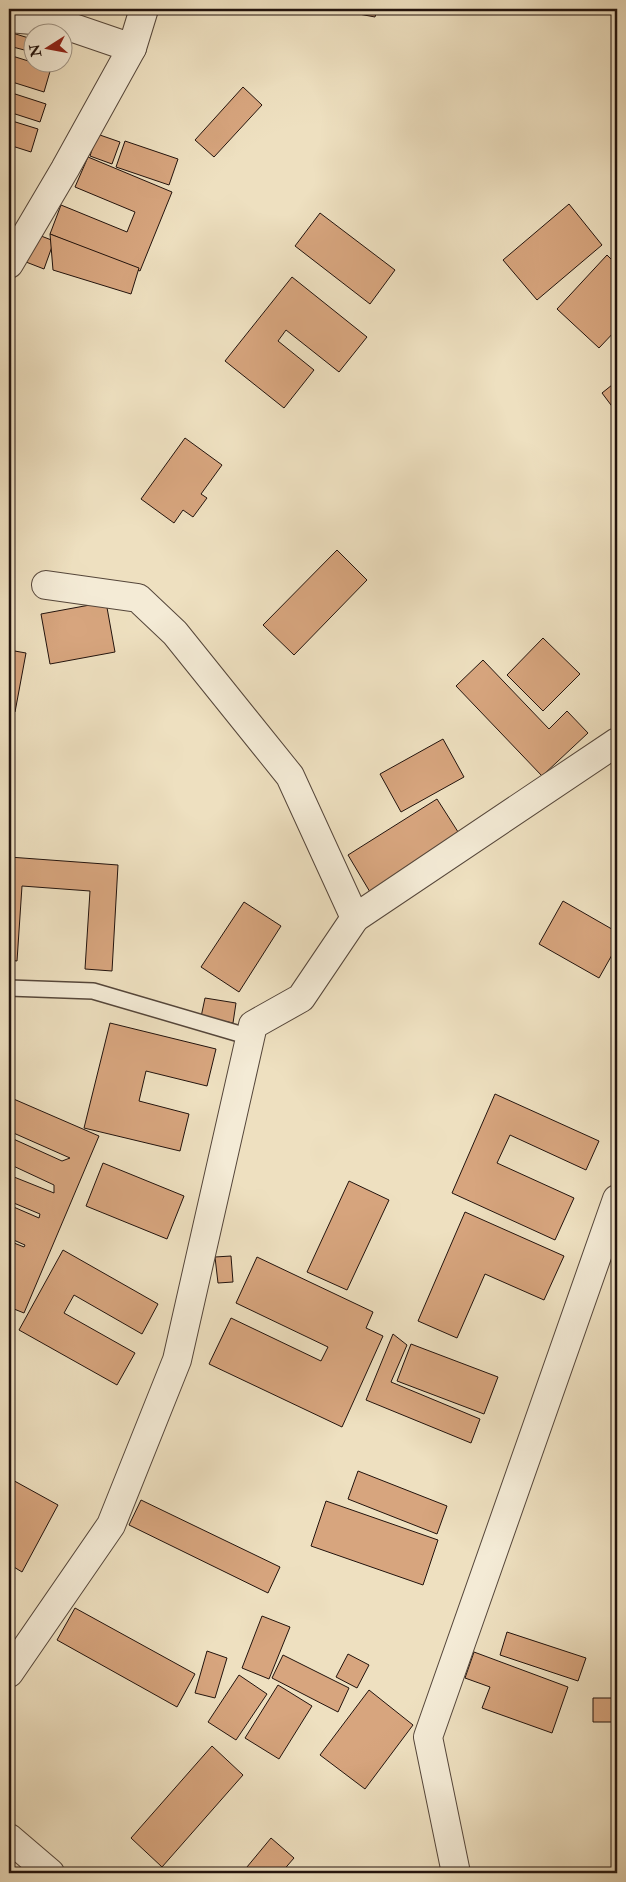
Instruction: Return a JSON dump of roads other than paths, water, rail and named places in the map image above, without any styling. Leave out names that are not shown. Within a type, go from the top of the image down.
[{"type":"street","points":[[9,264],[65,169],[132,48],[144,9]]},
{"type":"street","points":[[9,18],[56,22],[132,48]]},
{"type":"street","points":[[46,585],[138,598],[175,633],[290,776],[355,918]]},
{"type":"street","points":[[9,1673],[111,1526],[177,1360],[253,1025],[301,998],[355,918],[617,742]]},
{"type":"street","points":[[456,1873],[428,1737],[617,1198]]},
{"type":"street","points":[[9,1838],[50,1873]]},
{"type":"lane","points":[[9,988],[93,991],[250,1037]]}]
